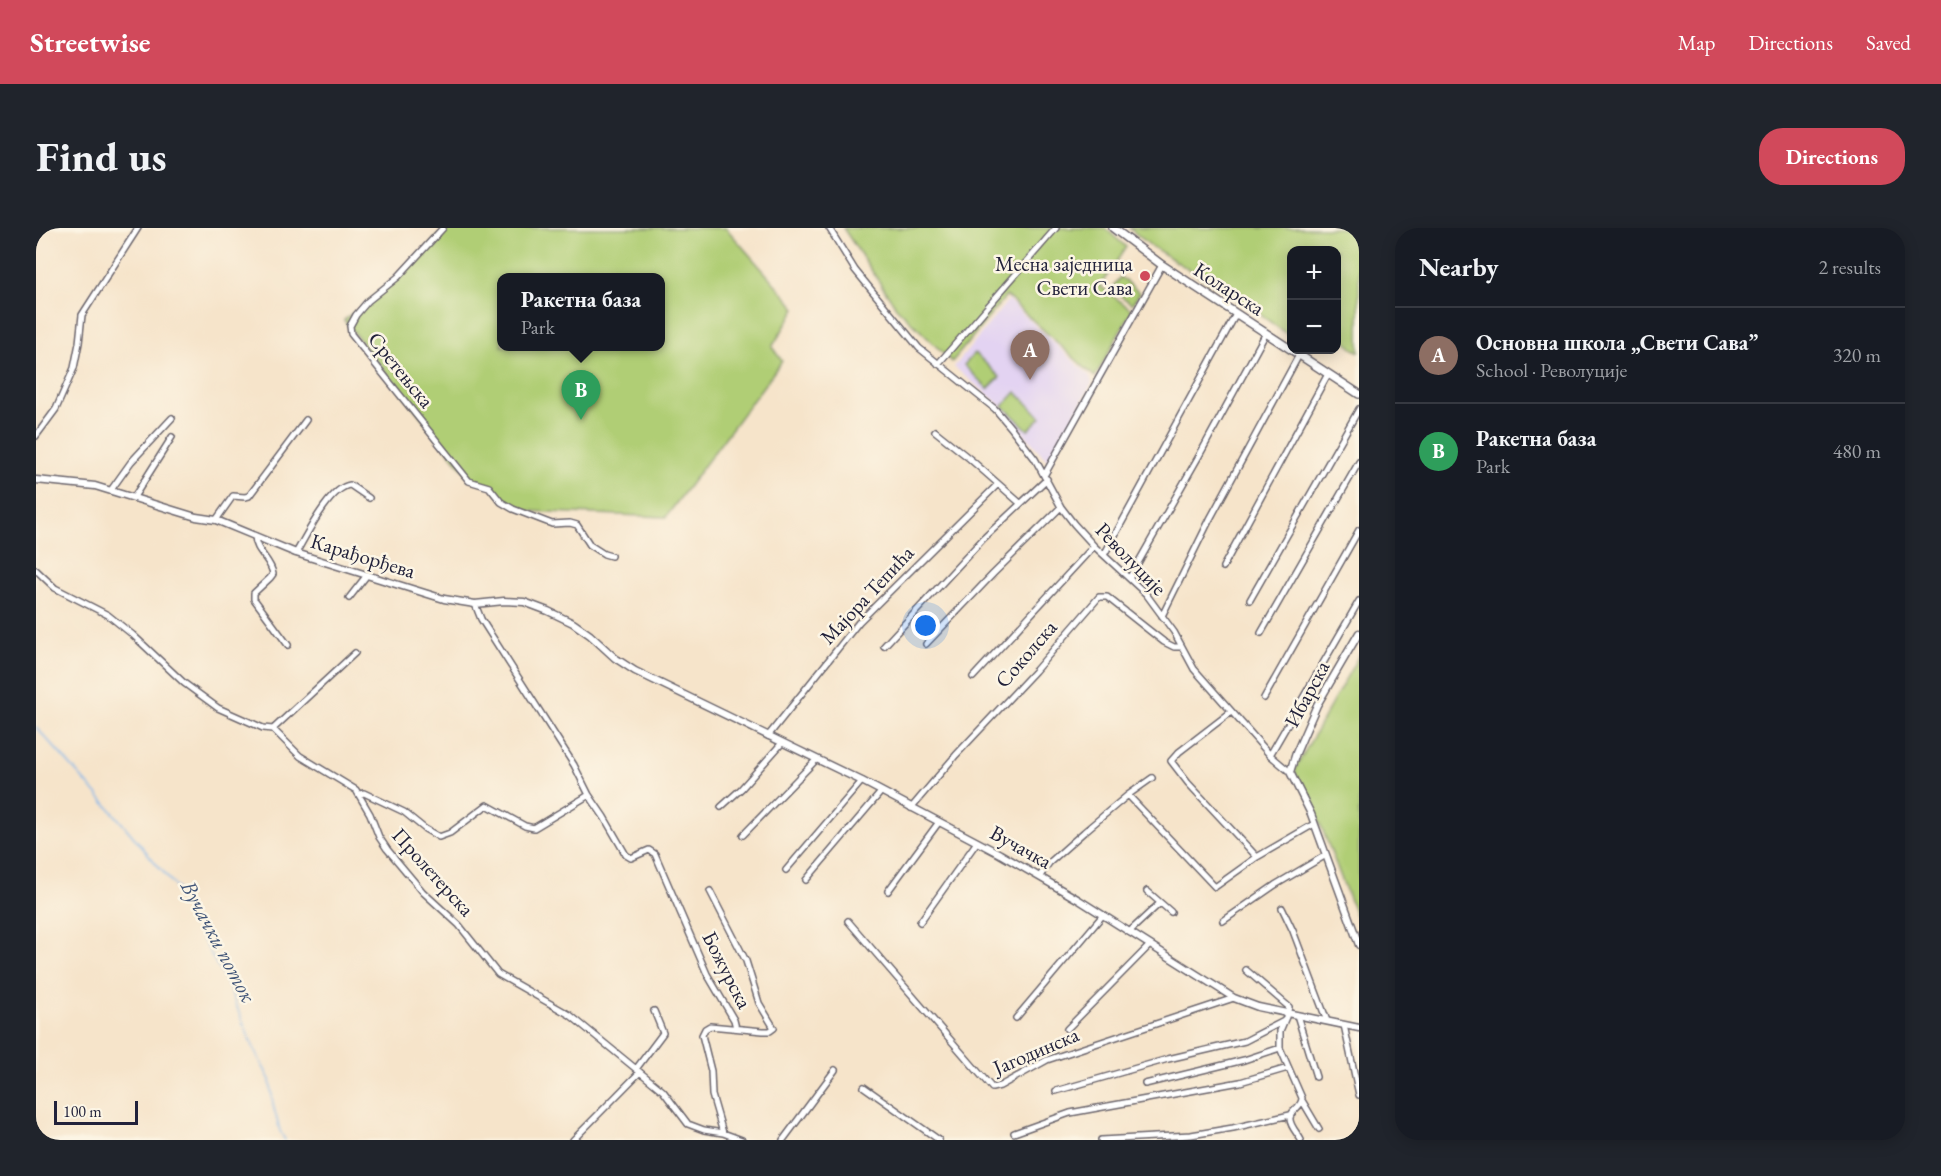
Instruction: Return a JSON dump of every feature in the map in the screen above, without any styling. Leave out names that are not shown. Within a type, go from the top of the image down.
[{"type":"main road","name":"Коларска","points":[[1113,228],[1162,266],[1359,394]]},
{"type":"street","points":[[36,436],[56,409],[74,368],[82,315],[138,228]]},
{"type":"street","name":"Сретењска","points":[[443,228],[398,277],[368,301],[352,320],[350,330],[469,481],[489,487],[501,502],[519,511],[552,524],[577,525],[590,545],[604,555],[611,556]]},
{"type":"street","name":"Револуције","points":[[829,228],[855,270],[919,348],[995,409],[1017,434],[1046,477],[1061,507],[1094,546],[1146,594],[1194,669],[1270,755],[1290,772],[1314,824],[1359,945]]},
{"type":"street","points":[[938,364],[1056,228]]},
{"type":"street","points":[[884,646],[984,538],[1046,477],[1162,266]]},
{"type":"street","points":[[1104,555],[1236,314]]},
{"type":"street","points":[[1130,577],[1200,456],[1266,333]]},
{"type":"street","points":[[1162,616],[1210,519],[1299,355]]},
{"type":"street","points":[[1223,567],[1328,374]]},
{"type":"street","points":[[1250,600],[1359,409]]},
{"type":"street","points":[[111,490],[131,462],[172,418]]},
{"type":"street","points":[[216,520],[233,496],[247,497],[250,494],[306,420]]},
{"type":"street","points":[[935,431],[1020,503]]},
{"type":"street","points":[[134,497],[172,437]]},
{"type":"street","points":[[1261,633],[1359,462]]},
{"type":"street","name":"Карађорђева","points":[[36,480],[85,483],[196,517],[216,520],[296,553],[444,599],[475,604],[518,601],[548,611],[582,629],[625,665],[666,687]]},
{"type":"street","name":"Мајора Тепића","points":[[768,736],[859,622],[998,484]]},
{"type":"street","points":[[296,553],[326,505],[343,487],[350,485],[369,498]]},
{"type":"street","points":[[926,645],[1061,507]]},
{"type":"street","points":[[1264,698],[1359,530]]},
{"type":"street","points":[[255,536],[256,547],[270,565],[273,574],[254,593],[254,599],[288,645]]},
{"type":"street","points":[[972,676],[1094,546]]},
{"type":"street","points":[[36,570],[55,588],[108,615],[184,683],[218,708],[262,728],[273,729],[300,756],[360,794],[364,793],[404,812],[425,830],[439,837],[450,833],[488,805],[525,826],[534,828],[589,795],[574,765],[481,619],[475,604]]},
{"type":"street","points":[[349,598],[367,575]]},
{"type":"street","name":"Соколска","points":[[911,808],[937,776],[1035,671],[1099,597],[1107,597],[1164,642],[1174,647],[1182,647]]},
{"type":"street","points":[[1270,755],[1359,601]]},
{"type":"street","name":"Ибарска","points":[[1290,772],[1317,705],[1359,633]]},
{"type":"street","points":[[273,729],[355,653]]},
{"type":"street","name":"Вучачка","points":[[666,687],[862,782],[1040,876],[1234,998],[1258,1007],[1359,1028]]},
{"type":"street","points":[[1230,712],[1179,752],[1172,761],[1188,783],[1257,857]]},
{"type":"street","points":[[721,807],[741,789],[782,743]]},
{"type":"street","points":[[743,835],[816,760]]},
{"type":"street","points":[[1040,876],[1049,863],[1128,795],[1152,778]]},
{"type":"street","points":[[786,870],[862,782]]},
{"type":"street","points":[[806,880],[881,792]]},
{"type":"street","name":"Пролетерска","points":[[360,794],[379,837],[387,849],[423,892],[459,925],[498,974],[570,1015],[668,1097],[688,1124],[742,1140]]},
{"type":"street","name":"Божурска","points":[[589,795],[628,858],[647,850],[653,851],[707,974],[734,1020],[736,1028],[771,1031],[774,1028],[759,1003],[746,961],[710,891]]},
{"type":"street","points":[[1128,795],[1215,888],[1257,857],[1314,824]]},
{"type":"street","points":[[888,891],[939,822]]},
{"type":"street","points":[[920,922],[977,842]]},
{"type":"street","points":[[1223,921],[1275,885],[1326,855]]},
{"type":"street","points":[[1147,891],[1171,912]]},
{"type":"street","points":[[1129,932],[1160,903]]},
{"type":"street","points":[[1282,908],[1327,1021]]},
{"type":"street","points":[[1016,1018],[1103,915]]},
{"type":"street","name":"Јагодинска","points":[[848,921],[992,1088],[1000,1086],[1047,1060],[1234,998]]},
{"type":"street","points":[[1067,1029],[1150,945]]},
{"type":"street","points":[[1246,970],[1288,1007],[1279,1036],[1280,1047],[1303,1102],[1319,1129]]},
{"type":"street","points":[[573,1140],[638,1070],[663,1033],[654,1011]]},
{"type":"street","points":[[1297,1015],[1316,1077]]},
{"type":"street","points":[[1056,1091],[1168,1059],[1245,1041],[1284,1021]]},
{"type":"street","points":[[1344,1025],[1359,1095]]},
{"type":"street","points":[[723,1133],[712,1095],[711,1071],[702,1035],[710,1026],[736,1028]]},
{"type":"street","points":[[1145,1084],[1244,1060],[1280,1047]]},
{"type":"street","points":[[1014,1134],[1070,1113],[1240,1082],[1288,1068]]},
{"type":"street","points":[[783,1140],[835,1070]]},
{"type":"street","points":[[864,1087],[939,1140]]},
{"type":"street","points":[[1101,1140],[1191,1135],[1233,1128],[1290,1115],[1303,1102]]},
{"type":"street","points":[[1290,1115],[1291,1122],[1301,1140]]},
{"type":"shaded area","points":[[1008,300],[1090,376],[1092,383],[1051,458],[1048,459],[999,404],[954,367]]},
{"type":"green space","points":[[446,228],[726,228],[796,308],[772,347],[782,361],[666,517],[525,511],[505,501],[491,485],[471,479],[344,320],[398,277]]},
{"type":"green space","points":[[843,228],[1105,228],[1126,247],[1100,286],[1132,310],[1095,377],[1006,296],[952,362],[896,307]]},
{"type":"green space","points":[[1129,228],[1359,228],[1359,352],[1341,336],[1341,246],[1287,246],[1287,334],[1251,308],[1151,246]]},
{"type":"green space","points":[[1120,277],[1140,293],[1132,304],[1111,289]]},
{"type":"green space","points":[[975,353],[1000,377],[988,389],[964,365]]},
{"type":"green space","points":[[1016,392],[1041,417],[1028,430],[1003,406]]},
{"type":"green space","points":[[1359,655],[1359,924],[1313,805],[1296,777],[1295,769]]},
{"type":"waterway","name":"Вучачки поток","points":[[36,727],[111,810],[180,892],[230,990],[254,1049],[270,1080],[273,1105],[280,1131],[285,1140]]},
{"type":"place","name":"Месна заједница Свети Сава","points":[[1145,276]]},
{"type":"place","name":"Основна школа „Свети Сава”","points":[[1030,380]]},
{"type":"place","name":"Ракетна база","points":[[581,420]]}]
